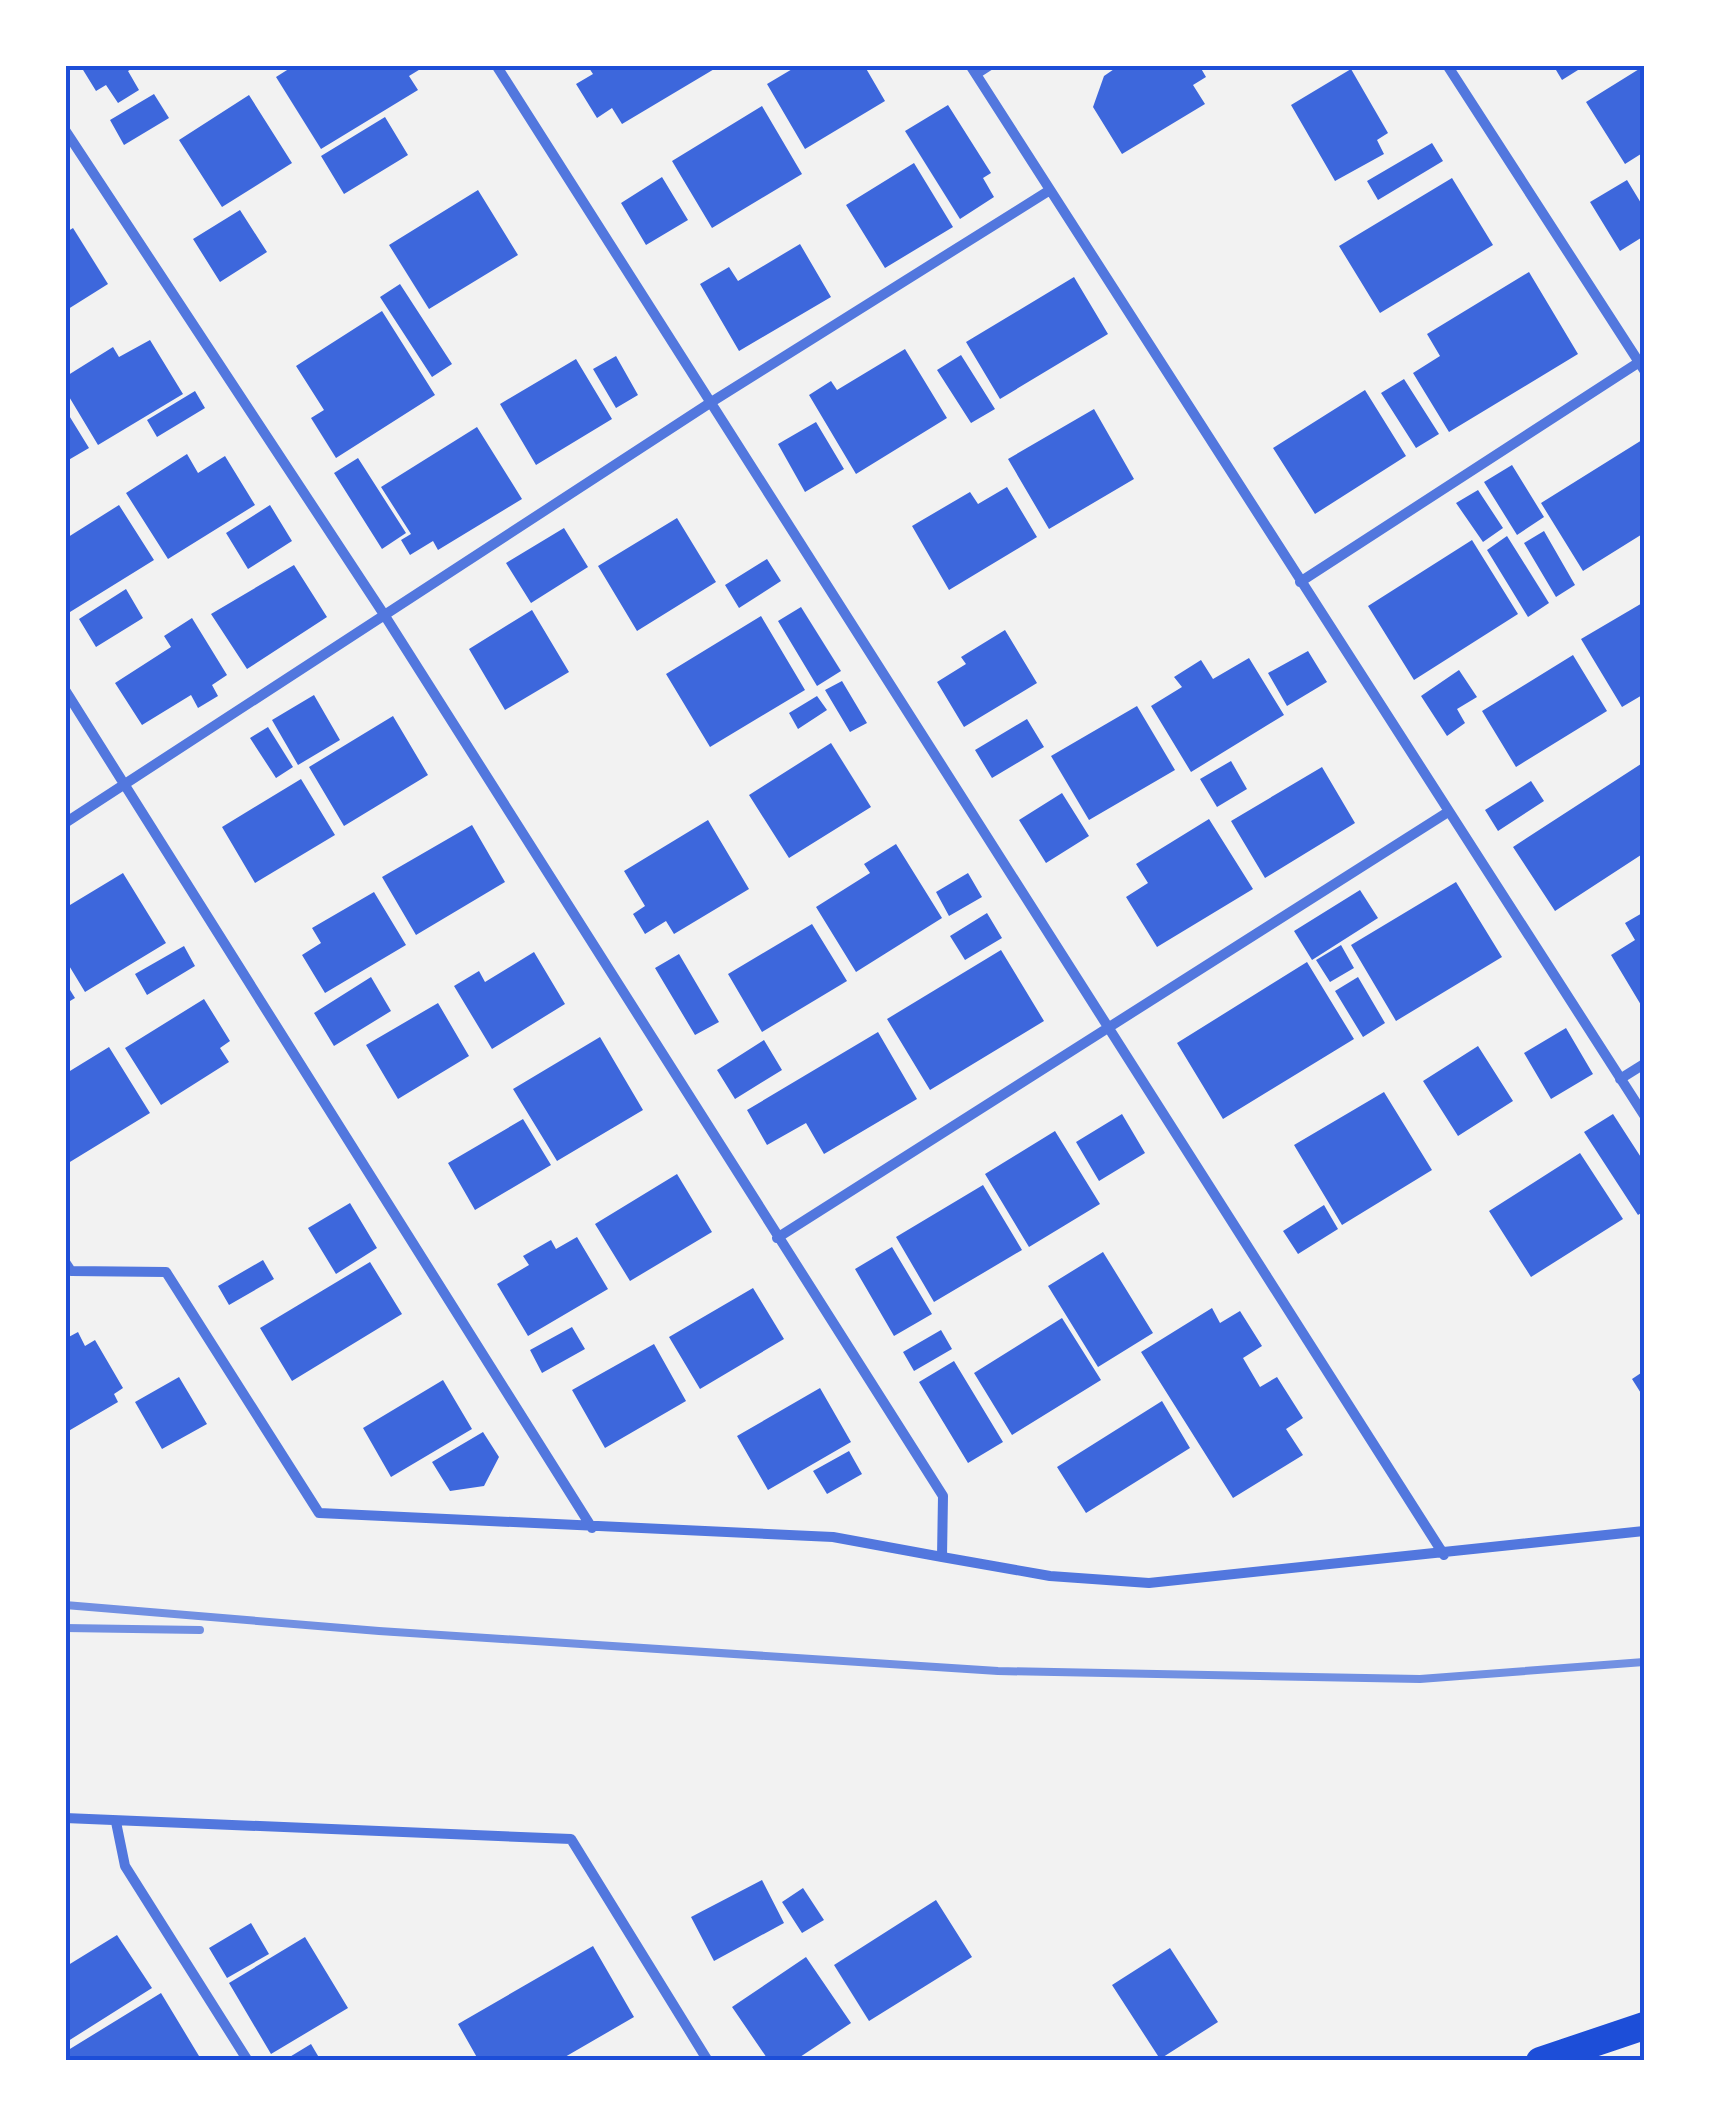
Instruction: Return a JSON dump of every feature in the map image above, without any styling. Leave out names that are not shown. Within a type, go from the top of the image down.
[{"type":"highway","points":[[1540,2061],[1644,2026]]},
{"type":"street","points":[[496,65],[1444,1555]]},
{"type":"street","points":[[990,65],[973,70],[1644,1115]]},
{"type":"street","points":[[1300,582],[1642,364],[1447,65]]},
{"type":"street","points":[[65,130],[385,616],[943,1496],[942,1557]]},
{"type":"street","points":[[65,823],[713,402],[1050,190]]},
{"type":"street","points":[[65,690],[592,1528]]},
{"type":"street","points":[[778,1238],[1448,812]]},
{"type":"street","points":[[1620,1079],[1644,1064]]},
{"type":"street","points":[[65,1262],[71,1271],[166,1272],[319,1513],[833,1537],[1050,1576],[1148,1583],[1644,1532]]},
{"type":"street","points":[[65,1818],[571,1839],[708,2061]]},
{"type":"street","points":[[116,1822],[124,1866],[248,2061]]},
{"type":"building","points":[[80,65],[138,65],[128,71],[139,90],[118,103],[106,85],[96,91]]},
{"type":"building","points":[[295,65],[427,65],[409,76],[418,90],[321,149],[276,77]]},
{"type":"building","points":[[587,65],[721,65],[622,124],[612,108],[597,118],[576,84],[593,74]]},
{"type":"building","points":[[799,65],[864,65],[885,101],[805,149],[767,84]]},
{"type":"building","points":[[1120,65],[1199,65],[1206,77],[1193,85],[1205,104],[1122,154],[1093,107],[1104,76]]},
{"type":"building","points":[[1553,65],[1586,65],[1562,80]]},
{"type":"building","points":[[1644,66],[1644,152],[1625,164],[1586,102]]},
{"type":"building","points":[[1351,69],[1388,133],[1377,140],[1384,154],[1335,181],[1291,105]]},
{"type":"building","points":[[154,94],[169,118],[124,145],[110,120]]},
{"type":"building","points":[[249,95],[292,163],[222,207],[179,140]]},
{"type":"building","points":[[948,105],[991,173],[983,178],[994,197],[960,219],[905,131]]},
{"type":"building","points":[[762,106],[802,174],[712,228],[672,161]]},
{"type":"building","points":[[385,117],[408,155],[344,194],[321,156]]},
{"type":"building","points":[[1432,143],[1443,161],[1378,200],[1367,181]]},
{"type":"building","points":[[914,163],[953,227],[885,268],[846,205]]},
{"type":"building","points":[[662,177],[688,220],[646,245],[621,203]]},
{"type":"building","points":[[1452,178],[1493,245],[1380,313],[1339,246]]},
{"type":"building","points":[[1627,180],[1644,208],[1644,236],[1620,251],[1590,202]]},
{"type":"building","points":[[478,190],[518,255],[429,309],[389,245]]},
{"type":"building","points":[[240,210],[267,252],[220,282],[193,239]]},
{"type":"building","points":[[73,228],[108,284],[65,311],[65,233]]},
{"type":"building","points":[[800,244],[831,297],[739,351],[700,284],[729,267],[738,281]]},
{"type":"building","points":[[1529,272],[1578,354],[1449,432],[1413,373],[1440,356],[1427,334]]},
{"type":"building","points":[[1074,277],[1108,334],[1000,399],[966,342]]},
{"type":"building","points":[[400,284],[452,364],[432,377],[380,297]]},
{"type":"building","points":[[382,311],[435,395],[336,458],[311,418],[324,410],[296,366]]},
{"type":"building","points":[[150,340],[183,394],[98,445],[65,390],[65,377],[113,347],[119,357]]},
{"type":"building","points":[[905,349],[947,418],[856,474],[809,395],[831,381],[837,390]]},
{"type":"building","points":[[961,355],[995,409],[971,423],[937,370]]},
{"type":"building","points":[[616,356],[638,395],[616,408],[593,369]]},
{"type":"building","points":[[576,359],[612,419],[536,465],[500,404]]},
{"type":"building","points":[[1404,379],[1439,434],[1416,448],[1381,393]]},
{"type":"building","points":[[1365,390],[1406,456],[1315,514],[1273,448]]},
{"type":"building","points":[[195,391],[205,408],[157,437],[147,420]]},
{"type":"building","points":[[65,409],[89,448],[65,462]]},
{"type":"building","points":[[1094,409],[1134,479],[1049,529],[1008,459]]},
{"type":"building","points":[[816,422],[844,469],[805,492],[778,444]]},
{"type":"building","points":[[477,427],[522,499],[438,550],[433,541],[410,555],[401,540],[411,534],[381,487]]},
{"type":"building","points":[[1642,440],[1644,533],[1583,571],[1541,503]]},
{"type":"building","points":[[187,454],[198,473],[225,456],[255,505],[168,559],[126,493]]},
{"type":"building","points":[[358,458],[406,533],[382,549],[334,473]]},
{"type":"building","points":[[1512,465],[1544,517],[1517,535],[1484,482]]},
{"type":"building","points":[[1007,487],[1037,537],[949,590],[912,526],[970,492],[978,504]]},
{"type":"building","points":[[1478,490],[1503,528],[1483,542],[1456,503]]},
{"type":"building","points":[[119,505],[154,560],[70,612],[65,604],[65,539]]},
{"type":"building","points":[[270,505],[292,541],[248,569],[226,533]]},
{"type":"building","points":[[677,518],[716,582],[637,631],[598,566]]},
{"type":"building","points":[[564,528],[588,567],[531,603],[506,563]]},
{"type":"building","points":[[1544,531],[1575,585],[1556,597],[1524,543]]},
{"type":"building","points":[[1507,536],[1549,603],[1528,617],[1487,550]]},
{"type":"building","points":[[1472,540],[1518,614],[1414,680],[1368,606]]},
{"type":"building","points":[[767,559],[781,581],[739,608],[725,585]]},
{"type":"building","points":[[294,565],[327,617],[247,669],[211,614]]},
{"type":"building","points":[[126,589],[143,618],[96,647],[79,619]]},
{"type":"building","points":[[1644,602],[1644,694],[1622,707],[1581,639]]},
{"type":"building","points":[[801,607],[841,671],[817,686],[778,621]]},
{"type":"building","points":[[532,610],[569,672],[505,710],[469,649]]},
{"type":"building","points":[[761,616],[805,690],[710,747],[666,674]]},
{"type":"building","points":[[192,618],[227,675],[212,685],[218,696],[198,708],[191,695],[142,725],[115,683],[171,647],[164,636]]},
{"type":"building","points":[[1005,630],[1037,683],[964,727],[937,682],[966,664],[961,657]]},
{"type":"building","points":[[1308,651],[1327,682],[1287,706],[1268,673]]},
{"type":"building","points":[[1573,655],[1607,711],[1516,767],[1482,711]]},
{"type":"building","points":[[1249,658],[1284,715],[1191,772],[1151,706],[1182,687],[1174,677],[1201,660],[1213,679]]},
{"type":"building","points":[[1459,670],[1477,697],[1457,709],[1465,723],[1447,736],[1421,696]]},
{"type":"building","points":[[842,681],[867,723],[850,732],[825,690]]},
{"type":"building","points":[[314,695],[340,740],[298,765],[272,720]]},
{"type":"building","points":[[817,696],[827,710],[798,729],[789,713]]},
{"type":"building","points":[[1137,706],[1175,770],[1089,820],[1051,756]]},
{"type":"building","points":[[393,716],[428,775],[344,826],[309,767]]},
{"type":"building","points":[[1027,719],[1044,747],[992,778],[975,750]]},
{"type":"building","points":[[268,727],[293,767],[276,778],[250,738]]},
{"type":"building","points":[[831,743],[871,807],[789,858],[749,795]]},
{"type":"building","points":[[1231,761],[1247,789],[1217,807],[1200,779]]},
{"type":"building","points":[[1644,762],[1644,853],[1555,911],[1513,847]]},
{"type":"building","points":[[1322,767],[1355,823],[1265,878],[1231,821]]},
{"type":"building","points":[[301,779],[335,835],[255,883],[222,827]]},
{"type":"building","points":[[1531,781],[1544,801],[1498,831],[1485,810]]},
{"type":"building","points":[[1062,793],[1089,836],[1046,863],[1019,820]]},
{"type":"building","points":[[1209,819],[1253,889],[1157,947],[1126,897],[1148,883],[1136,864]]},
{"type":"building","points":[[708,820],[749,889],[674,934],[666,921],[645,934],[633,914],[645,906],[624,871]]},
{"type":"building","points":[[472,825],[505,882],[416,935],[382,877]]},
{"type":"building","points":[[896,844],[942,918],[856,972],[816,907],[870,873],[864,864]]},
{"type":"building","points":[[123,873],[166,943],[85,992],[65,959],[65,908]]},
{"type":"building","points":[[968,873],[982,897],[949,916],[936,892]]},
{"type":"building","points":[[1456,882],[1502,957],[1396,1021],[1351,945]]},
{"type":"building","points":[[1360,890],[1378,918],[1312,960],[1294,931]]},
{"type":"building","points":[[374,892],[406,945],[325,993],[302,955],[321,943],[312,928]]},
{"type":"building","points":[[1644,912],[1644,1010],[1611,955],[1635,940],[1625,923]]},
{"type":"building","points":[[987,913],[1002,938],[965,960],[950,936]]},
{"type":"building","points":[[812,924],[847,981],[762,1032],[728,974]]},
{"type":"building","points":[[1341,945],[1354,968],[1330,982],[1316,960]]},
{"type":"building","points":[[184,946],[195,966],[147,995],[135,974]]},
{"type":"building","points":[[1001,950],[1044,1021],[930,1090],[887,1019]]},
{"type":"building","points":[[534,952],[565,1004],[492,1049],[454,986],[479,971],[485,982]]},
{"type":"building","points":[[679,954],[719,1022],[695,1035],[655,968]]},
{"type":"building","points":[[1307,962],[1354,1039],[1223,1119],[1177,1043]]},
{"type":"building","points":[[371,977],[391,1011],[334,1046],[314,1013]]},
{"type":"building","points":[[1358,977],[1385,1023],[1363,1037],[1335,991]]},
{"type":"building","points":[[65,982],[75,998],[65,1004]]},
{"type":"building","points":[[204,999],[230,1041],[220,1048],[229,1062],[161,1105],[125,1048]]},
{"type":"building","points":[[438,1003],[469,1056],[398,1099],[366,1045]]},
{"type":"building","points":[[1566,1028],[1593,1074],[1551,1099],[1524,1053]]},
{"type":"building","points":[[878,1032],[917,1099],[824,1154],[806,1123],[767,1145],[747,1110]]},
{"type":"building","points":[[600,1037],[643,1110],[557,1161],[513,1089]]},
{"type":"building","points":[[764,1040],[782,1070],[735,1099],[717,1070]]},
{"type":"building","points":[[1478,1046],[1513,1101],[1458,1136],[1423,1081]]},
{"type":"building","points":[[109,1047],[150,1113],[65,1165],[65,1074]]},
{"type":"building","points":[[1384,1092],[1432,1170],[1342,1225],[1294,1145]]},
{"type":"building","points":[[1122,1114],[1145,1153],[1099,1181],[1076,1142]]},
{"type":"building","points":[[1613,1114],[1644,1162],[1644,1211],[1638,1215],[1584,1132]]},
{"type":"building","points":[[523,1119],[551,1165],[475,1210],[448,1163]]},
{"type":"building","points":[[1055,1131],[1100,1204],[1029,1247],[985,1174]]},
{"type":"building","points":[[1580,1153],[1623,1219],[1531,1277],[1489,1211]]},
{"type":"building","points":[[677,1174],[712,1232],[630,1281],[595,1224]]},
{"type":"building","points":[[983,1185],[1022,1250],[934,1302],[896,1237]]},
{"type":"building","points":[[350,1203],[377,1248],[336,1274],[308,1228]]},
{"type":"building","points":[[1324,1205],[1338,1229],[1298,1254],[1283,1231]]},
{"type":"building","points":[[577,1237],[608,1289],[528,1336],[497,1284],[529,1265],[523,1256],[551,1240],[556,1249]]},
{"type":"building","points":[[892,1247],[932,1314],[894,1336],[855,1269]]},
{"type":"building","points":[[1103,1252],[1153,1333],[1098,1367],[1048,1286]]},
{"type":"building","points":[[263,1260],[274,1279],[229,1305],[218,1286]]},
{"type":"building","points":[[370,1262],[402,1314],[292,1381],[260,1328]]},
{"type":"building","points":[[753,1288],[784,1339],[700,1389],[669,1337]]},
{"type":"building","points":[[1212,1308],[1220,1323],[1240,1311],[1262,1346],[1243,1358],[1260,1387],[1277,1377],[1303,1418],[1286,1429],[1303,1455],[1233,1498],[1141,1352]]},
{"type":"building","points":[[1062,1318],[1101,1380],[1012,1435],[974,1373]]},
{"type":"building","points":[[572,1327],[585,1349],[542,1373],[530,1350]]},
{"type":"building","points":[[941,1330],[952,1349],[914,1371],[903,1352]]},
{"type":"building","points":[[78,1332],[85,1346],[95,1340],[123,1388],[114,1394],[118,1402],[65,1433],[65,1339]]},
{"type":"building","points":[[654,1344],[686,1401],[605,1448],[572,1390]]},
{"type":"building","points":[[954,1361],[1003,1442],[968,1463],[919,1382]]},
{"type":"building","points":[[1644,1371],[1644,1398],[1632,1379]]},
{"type":"building","points":[[179,1377],[207,1424],[162,1449],[135,1402]]},
{"type":"building","points":[[443,1380],[472,1429],[391,1477],[363,1428]]},
{"type":"building","points":[[820,1388],[851,1442],[768,1490],[737,1436]]},
{"type":"building","points":[[1162,1401],[1190,1448],[1086,1513],[1057,1467]]},
{"type":"building","points":[[483,1432],[499,1457],[484,1486],[450,1491],[432,1462]]},
{"type":"building","points":[[849,1451],[862,1474],[827,1494],[813,1471]]},
{"type":"building","points":[[762,1880],[784,1923],[714,1961],[691,1917]]},
{"type":"building","points":[[803,1888],[824,1920],[802,1933],[782,1902]]},
{"type":"building","points":[[936,1900],[972,1957],[869,2021],[834,1965]]},
{"type":"building","points":[[251,1923],[269,1954],[227,1978],[209,1948]]},
{"type":"building","points":[[117,1935],[152,1988],[65,2043],[65,1967]]},
{"type":"building","points":[[305,1937],[348,2008],[271,2054],[229,1983]]},
{"type":"building","points":[[593,1946],[634,2017],[558,2061],[479,2061],[458,2024]]},
{"type":"building","points":[[1170,1948],[1218,2022],[1160,2059],[1112,1985]]},
{"type":"building","points":[[806,1957],[851,2023],[794,2061],[769,2061],[732,2007]]},
{"type":"building","points":[[161,1993],[202,2061],[65,2061],[65,2052]]},
{"type":"building","points":[[311,2044],[321,2061],[290,2061],[288,2058]]},
{"type":"railway","points":[[65,1605],[379,1631],[998,1671],[1420,1679],[1644,1662]]},
{"type":"railway","points":[[65,1628],[200,1630]]}]
